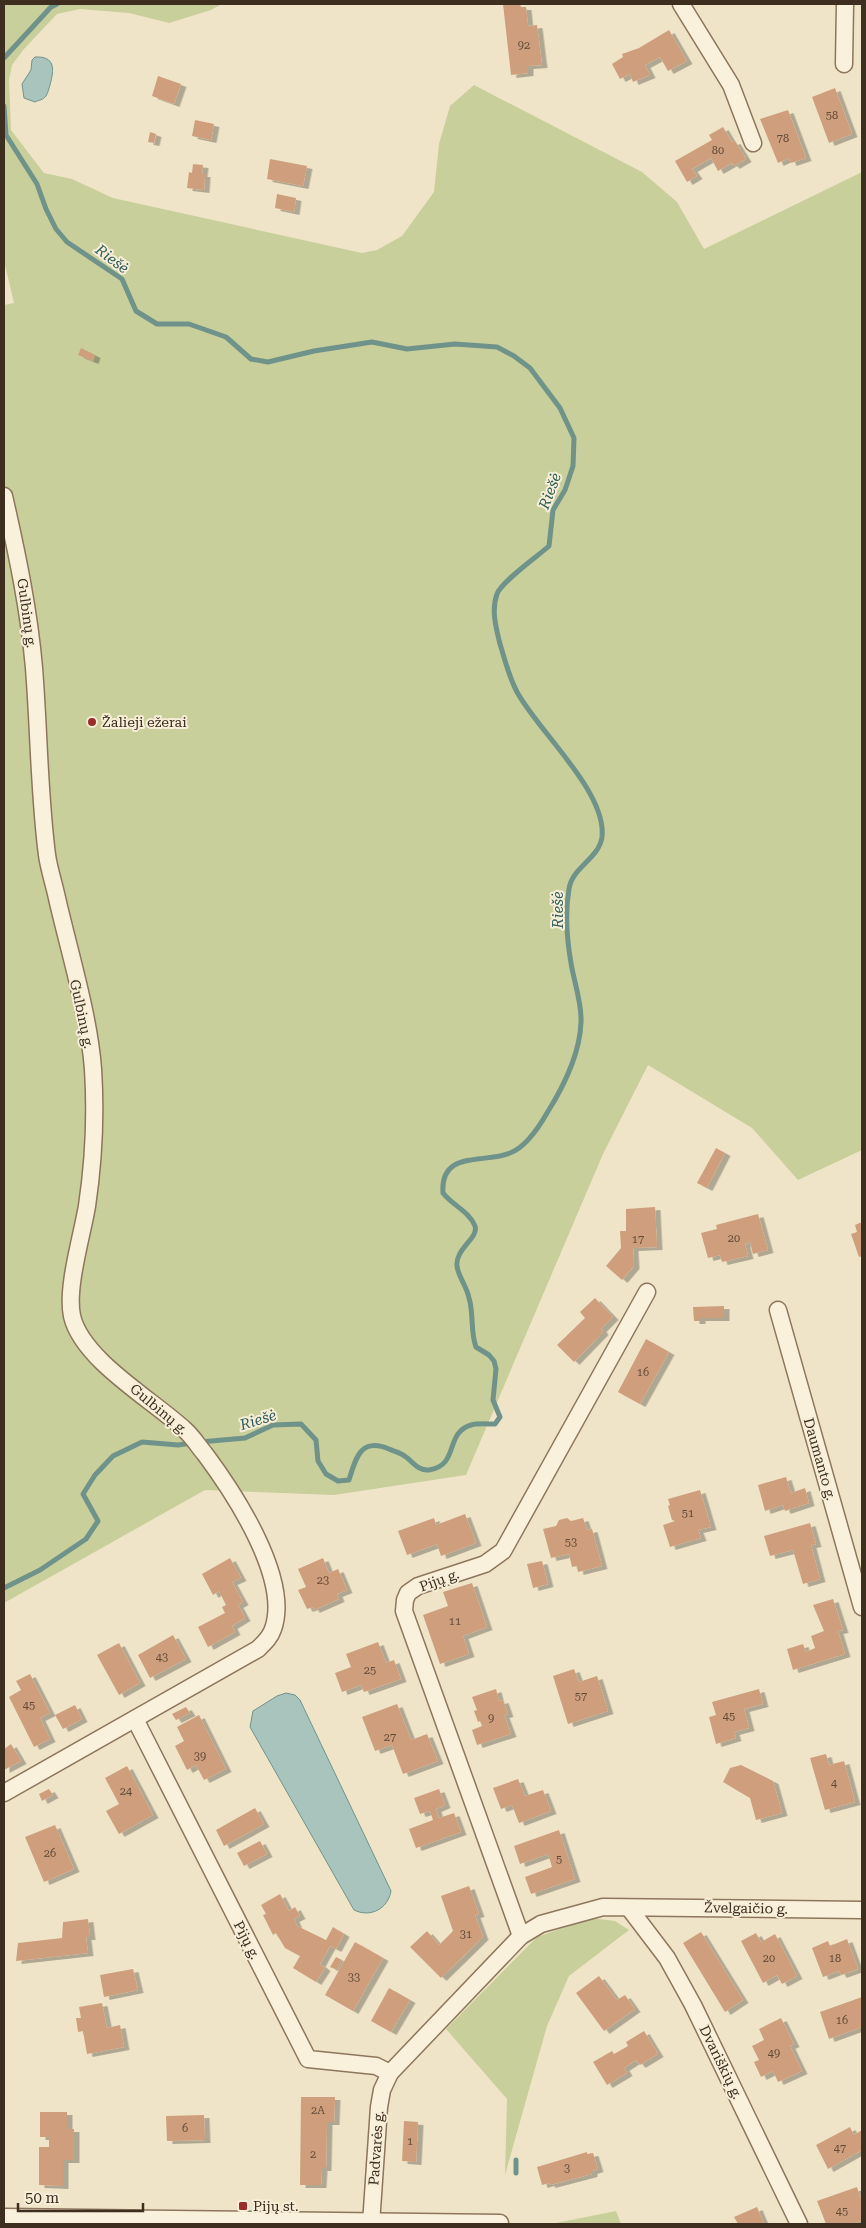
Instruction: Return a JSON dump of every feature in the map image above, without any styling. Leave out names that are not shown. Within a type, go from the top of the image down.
[{"type":"street","points":[[682,4],[731,85],[753,143]]},
{"type":"street","points":[[844,64],[845,4]]},
{"type":"street","name":"Gulbinų g.","points":[[4,496],[21,572],[30,633],[48,858],[84,1016],[93,1066],[95,1144],[71,1295],[72,1316],[79,1334],[93,1353],[188,1432],[220,1474],[248,1519],[265,1559],[274,1591],[275,1615],[273,1629],[267,1640],[258,1649],[135,1719]]},
{"type":"street","name":"Pijų g.","points":[[521,1936],[404,1611],[404,1600],[408,1593],[418,1586],[484,1564],[503,1551],[647,1292]]},
{"type":"street","name":"Daumanto g.","points":[[778,1310],[862,1607]]},
{"type":"street","points":[[4,1793],[135,1719]]},
{"type":"street","name":"Pijų g.","points":[[135,1719],[308,2059],[376,2066],[390,2073]]},
{"type":"street","name":"Žvelgaičio g.","points":[[390,2073],[521,1936],[541,1924],[603,1907],[862,1910]]},
{"type":"street","name":"Dvariškių g.","points":[[629,1908],[667,1958],[693,2005],[799,2224]]},
{"type":"street","name":"Padvarės g.","points":[[371,2223],[378,2107],[382,2090],[390,2073]]},
{"type":"street","points":[[4,2216],[500,2224]]},
{"type":"green space","points":[[4,4],[222,4],[211,10],[169,23],[129,13],[80,9],[57,14],[24,49],[12,65],[9,80],[11,130],[44,173],[72,179],[113,198],[362,253],[377,250],[402,236],[434,192],[439,144],[450,106],[474,85],[642,172],[677,202],[704,249],[862,172],[862,1150],[798,1180],[752,1128],[648,1065],[603,1154],[466,1475],[334,1495],[205,1490],[4,1603],[4,305],[14,303],[4,261]]},
{"type":"green space","points":[[591,1918],[615,1921],[629,1930],[569,1976],[547,2026],[505,2175],[507,2099],[446,2029],[537,1937]]},
{"type":"green space","points":[[616,2211],[621,2224],[551,2224]]},
{"type":"water","points":[[35,57],[42,57],[50,61],[53,69],[47,95],[35,102],[24,98],[22,84],[31,70],[32,60]]},
{"type":"water","points":[[286,1693],[295,1695],[300,1700],[391,1891],[386,1903],[377,1910],[366,1913],[354,1910],[250,1727],[253,1711],[277,1696]]},
{"type":"building","points":[[503,4],[520,4],[521,7],[526,7],[528,26],[537,25],[542,65],[528,66],[528,73],[511,75]]},
{"type":"building","points":[[669,30],[687,61],[668,71],[660,57],[645,65],[650,75],[633,82],[630,74],[620,79],[612,64],[623,57],[622,54],[639,48]]},
{"type":"building","points":[[158,76],[181,84],[174,104],[152,96]]},
{"type":"building","points":[[835,88],[852,134],[829,143],[812,97]]},
{"type":"building","points":[[788,110],[806,158],[791,163],[789,158],[778,163],[760,119]]},
{"type":"building","points":[[195,120],[214,124],[211,140],[192,136]]},
{"type":"building","points":[[723,127],[732,142],[735,141],[746,159],[734,166],[732,163],[718,171],[711,158],[692,169],[697,176],[687,182],[675,161],[712,140],[709,135]]},
{"type":"building","points":[[150,132],[156,134],[154,143],[148,142]]},
{"type":"building","points":[[270,159],[307,166],[303,186],[267,179]]},
{"type":"building","points":[[193,164],[203,165],[202,174],[205,174],[204,190],[187,188],[189,172],[192,173]]},
{"type":"building","points":[[277,194],[296,198],[294,212],[275,208]]},
{"type":"building","points":[[81,348],[95,355],[93,361],[78,355]]},
{"type":"building","points":[[716,1148],[725,1153],[707,1188],[697,1183]]},
{"type":"building","points":[[655,1207],[657,1247],[633,1248],[634,1266],[622,1280],[606,1266],[621,1248],[620,1231],[626,1231],[626,1209]]},
{"type":"building","points":[[758,1214],[768,1250],[753,1254],[750,1242],[745,1244],[748,1256],[722,1262],[720,1255],[708,1258],[701,1233],[717,1229],[716,1225]]},
{"type":"building","points":[[862,1222],[862,1256],[859,1257],[851,1234],[857,1232],[855,1225]]},
{"type":"building","points":[[595,1298],[613,1317],[601,1329],[603,1332],[574,1362],[557,1345],[585,1318],[580,1312]]},
{"type":"building","points":[[724,1306],[724,1318],[700,1318],[700,1321],[694,1321],[693,1307]]},
{"type":"building","points":[[646,1339],[669,1352],[640,1404],[618,1392]]},
{"type":"building","points":[[786,1477],[791,1493],[805,1488],[809,1503],[785,1511],[783,1505],[765,1511],[758,1485]]},
{"type":"building","points":[[700,1490],[711,1527],[698,1530],[701,1538],[670,1547],[663,1525],[675,1521],[672,1520],[668,1499]]},
{"type":"building","points":[[465,1514],[476,1543],[441,1556],[437,1544],[407,1555],[398,1531],[434,1518],[436,1525]]},
{"type":"building","points":[[567,1518],[571,1521],[583,1518],[587,1530],[592,1529],[602,1566],[578,1572],[577,1566],[572,1567],[569,1554],[551,1558],[543,1529],[556,1526],[559,1520]]},
{"type":"building","points":[[810,1523],[816,1544],[811,1545],[820,1579],[803,1584],[793,1550],[770,1556],[764,1536]]},
{"type":"building","points":[[230,1558],[241,1578],[232,1582],[243,1602],[238,1605],[245,1618],[232,1626],[235,1632],[208,1647],[198,1627],[225,1613],[222,1607],[226,1605],[219,1591],[213,1595],[202,1574]]},
{"type":"building","points":[[323,1558],[329,1573],[338,1569],[347,1590],[337,1594],[339,1599],[314,1610],[313,1607],[307,1609],[298,1590],[306,1587],[298,1569]]},
{"type":"building","points":[[542,1561],[548,1584],[533,1588],[527,1564]]},
{"type":"building","points":[[472,1583],[487,1627],[463,1636],[469,1654],[440,1664],[423,1615],[448,1606],[443,1592]]},
{"type":"building","points":[[833,1599],[843,1630],[838,1631],[845,1654],[793,1670],[787,1649],[803,1644],[806,1652],[815,1648],[811,1636],[824,1631],[813,1605]]},
{"type":"building","points":[[173,1635],[186,1659],[150,1678],[138,1655]]},
{"type":"building","points":[[378,1642],[386,1663],[394,1660],[401,1679],[364,1692],[361,1685],[342,1692],[335,1673],[351,1667],[346,1654]]},
{"type":"building","points":[[119,1643],[140,1683],[119,1695],[97,1655]]},
{"type":"building","points":[[574,1669],[579,1682],[597,1676],[608,1711],[568,1724],[553,1676]]},
{"type":"building","points":[[30,1674],[50,1713],[40,1718],[50,1739],[34,1747],[9,1697],[21,1690],[16,1681]]},
{"type":"building","points":[[496,1689],[499,1701],[503,1700],[508,1714],[504,1715],[511,1734],[477,1745],[472,1730],[482,1726],[480,1721],[478,1722],[474,1711],[477,1710],[472,1697]]},
{"type":"building","points":[[759,1689],[763,1704],[744,1709],[749,1728],[734,1732],[736,1738],[716,1744],[709,1717],[716,1715],[712,1702]]},
{"type":"building","points":[[397,1704],[411,1740],[427,1734],[438,1761],[403,1774],[392,1745],[375,1751],[362,1717]]},
{"type":"building","points":[[75,1705],[82,1719],[63,1729],[55,1715]]},
{"type":"building","points":[[186,1707],[190,1713],[176,1720],[172,1714]]},
{"type":"building","points":[[199,1715],[226,1769],[204,1780],[196,1765],[187,1770],[175,1746],[184,1741],[177,1727]]},
{"type":"building","points":[[11,1744],[21,1761],[4,1770],[4,1749]]},
{"type":"building","points":[[826,1754],[829,1765],[844,1761],[855,1802],[825,1810],[810,1758]]},
{"type":"building","points":[[741,1765],[773,1781],[782,1813],[756,1820],[750,1798],[723,1782],[730,1768]]},
{"type":"building","points":[[127,1766],[153,1815],[119,1834],[106,1811],[119,1804],[105,1778]]},
{"type":"building","points":[[518,1779],[525,1796],[543,1790],[551,1811],[519,1823],[512,1805],[501,1809],[493,1788]]},
{"type":"building","points":[[49,1789],[53,1795],[42,1801],[39,1794]]},
{"type":"building","points":[[439,1789],[445,1805],[436,1809],[439,1818],[454,1813],[461,1832],[416,1848],[409,1829],[433,1820],[430,1811],[420,1814],[414,1798]]},
{"type":"building","points":[[255,1808],[264,1824],[224,1846],[216,1830]]},
{"type":"building","points":[[55,1825],[74,1869],[44,1882],[25,1837]]},
{"type":"building","points":[[559,1830],[575,1879],[531,1894],[525,1877],[552,1867],[548,1854],[520,1864],[514,1846]]},
{"type":"building","points":[[260,1841],[267,1854],[244,1866],[237,1853]]},
{"type":"building","points":[[469,1886],[479,1914],[475,1915],[483,1937],[441,1978],[410,1947],[427,1931],[439,1945],[453,1931],[441,1896]]},
{"type":"building","points":[[280,1894],[289,1911],[295,1907],[300,1916],[294,1919],[297,1926],[326,1940],[333,1927],[344,1934],[336,1949],[330,1946],[320,1964],[325,1968],[316,1982],[293,1968],[300,1956],[285,1948],[276,1933],[273,1935],[263,1915],[266,1914],[261,1905]]},
{"type":"building","points":[[88,1919],[90,1937],[86,1937],[88,1953],[16,1961],[18,1943],[62,1938],[63,1922]]},
{"type":"building","points":[[701,1932],[743,2000],[725,2012],[683,1943]]},
{"type":"building","points":[[756,1933],[761,1942],[775,1934],[797,1976],[782,1984],[777,1975],[763,1983],[741,1941]]},
{"type":"building","points":[[847,1939],[858,1969],[841,1975],[839,1971],[823,1977],[812,1948],[828,1941],[830,1946]]},
{"type":"building","points":[[355,1942],[383,1958],[353,2011],[325,1995]]},
{"type":"building","points":[[336,1957],[342,1960],[337,1970],[330,1967]]},
{"type":"building","points":[[133,1969],[138,1990],[104,1997],[100,1975]]},
{"type":"building","points":[[599,1976],[617,2000],[625,1995],[635,2009],[604,2031],[576,1993]]},
{"type":"building","points":[[389,1988],[410,2000],[391,2032],[371,2021]]},
{"type":"building","points":[[862,1997],[862,2027],[829,2039],[820,2012]]},
{"type":"building","points":[[102,2003],[107,2028],[120,2025],[124,2047],[87,2054],[83,2031],[78,2032],[76,2018],[81,2018],[79,2007]]},
{"type":"building","points":[[781,2018],[794,2044],[790,2046],[802,2071],[778,2082],[773,2071],[761,2077],[754,2062],[759,2060],[752,2046],[764,2040],[759,2029]]},
{"type":"building","points":[[644,2031],[658,2054],[640,2065],[636,2060],[624,2068],[627,2073],[607,2085],[593,2062],[612,2051],[614,2054],[628,2046],[626,2042]]},
{"type":"building","points":[[301,2097],[335,2097],[334,2122],[327,2122],[326,2168],[322,2168],[321,2185],[300,2185]]},
{"type":"building","points":[[40,2112],[67,2112],[67,2129],[74,2129],[74,2160],[63,2160],[63,2186],[39,2185],[39,2147],[49,2147],[49,2137],[40,2137]]},
{"type":"building","points":[[204,2115],[205,2140],[167,2141],[166,2116]]},
{"type":"building","points":[[404,2121],[418,2122],[416,2162],[402,2161]]},
{"type":"building","points":[[850,2127],[854,2135],[862,2130],[862,2150],[828,2169],[816,2145]]},
{"type":"building","points":[[587,2152],[587,2154],[593,2153],[598,2169],[592,2171],[592,2174],[550,2185],[549,2183],[542,2185],[537,2167]]},
{"type":"building","points":[[857,2187],[862,2202],[862,2220],[852,2224],[826,2224],[817,2201]]},
{"type":"building","points":[[757,2207],[764,2224],[738,2224],[734,2217]]},
{"type":"waterway","name":"Riešė","points":[[4,58],[51,7],[57,4]]},
{"type":"waterway","name":"Riešė","points":[[4,106],[6,135],[37,184],[56,229],[67,242],[122,279],[136,311],[157,324],[189,324],[226,337],[251,359],[268,362],[314,351],[372,342],[407,349],[455,344],[497,347],[514,356],[530,368],[560,408],[574,438],[573,466],[565,490],[553,510],[549,546],[512,576],[500,589],[495,600],[494,613],[500,644],[509,674],[517,692],[583,782],[594,801],[601,819],[602,837],[600,845],[571,881],[568,898],[568,936],[571,963],[580,1007],[581,1022],[578,1046],[565,1081],[540,1124],[527,1141],[510,1153],[456,1164],[448,1170],[444,1179],[443,1193],[473,1221],[475,1226],[474,1235],[460,1254],[457,1266],[468,1294],[476,1347],[489,1355],[494,1361],[496,1369],[493,1400],[500,1417],[495,1424],[474,1424],[463,1429],[457,1435],[449,1456],[439,1467],[429,1470],[421,1469],[400,1453],[380,1446],[372,1446],[366,1447],[361,1451],[349,1480],[338,1481],[326,1474],[318,1461],[316,1440],[301,1424],[273,1425],[245,1438],[200,1442]]},
{"type":"waterway","name":"Riešė","points":[[4,1588],[40,1570],[86,1539],[98,1521],[83,1494],[95,1475],[113,1456],[142,1442],[178,1445],[192,1443]]},
{"type":"waterway","points":[[516,2160],[516,2173]]},
{"type":"place","name":"Žalieji ežerai","points":[[92,722]]},
{"type":"place","name":"Pijų st.","points":[[243,2206]]}]
